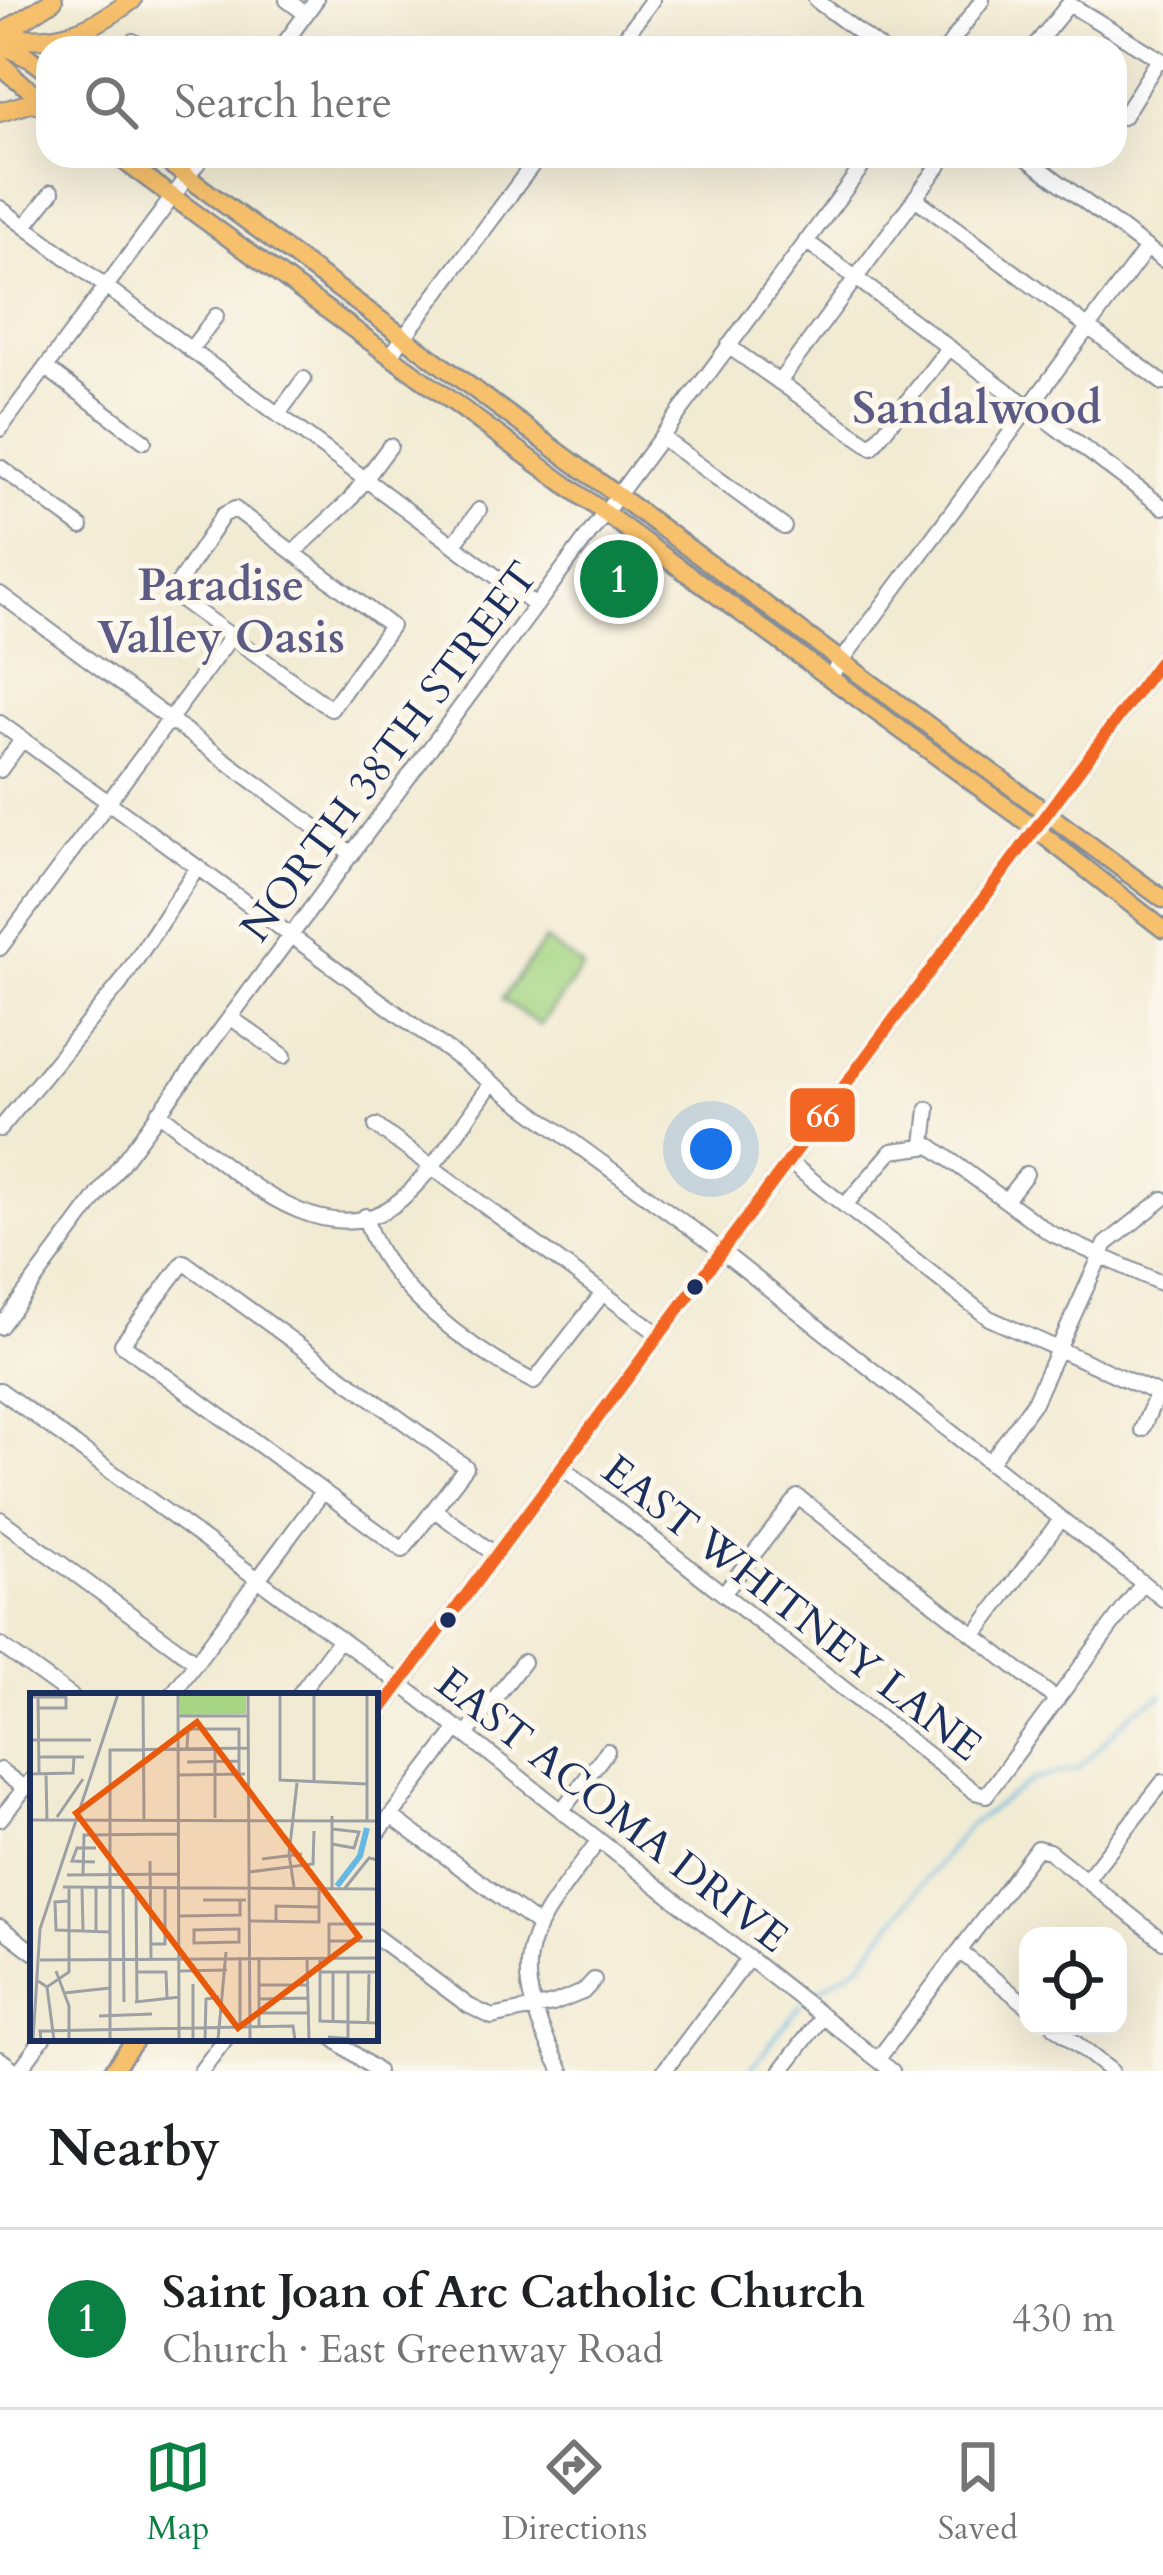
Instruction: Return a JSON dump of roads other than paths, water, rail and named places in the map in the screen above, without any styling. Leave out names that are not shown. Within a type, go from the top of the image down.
[{"type":"highway","points":[[0,38],[53,0]]},
{"type":"highway","points":[[63,36],[106,19],[132,0]]},
{"type":"highway","points":[[91,36],[106,19]]},
{"type":"highway","points":[[0,38],[36,40]]},
{"type":"highway","points":[[0,38],[27,57]]},
{"type":"highway","points":[[0,112],[36,103]]},
{"type":"main road","points":[[27,57],[36,63]]},
{"type":"main road","points":[[4,69],[36,97]]},
{"type":"main road","points":[[133,168],[1035,829],[1163,929]]},
{"type":"main road","points":[[175,168],[1163,899]]},
{"type":"main road","points":[[702,586],[716,566]]},
{"type":"main road","points":[[378,1714],[1163,657]]},
{"type":"main road","points":[[112,2071],[135,2041]]},
{"type":"street","points":[[287,0],[306,14]]},
{"type":"street","points":[[290,36],[316,0]]},
{"type":"street","points":[[626,36],[652,0]]},
{"type":"street","points":[[816,0],[864,36]]},
{"type":"street","points":[[956,36],[982,0]]},
{"type":"street","points":[[1043,36],[1070,4],[1122,36]]},
{"type":"street","points":[[1127,39],[1161,60],[1127,112]]},
{"type":"street","points":[[0,429],[195,168]]},
{"type":"street","points":[[390,356],[530,168]]},
{"type":"street","name":"NORTH 38TH STREET","points":[[0,1327],[861,168]]},
{"type":"street","points":[[779,382],[937,168]]},
{"type":"street","points":[[1040,168],[1163,260]]},
{"type":"street","points":[[25,226],[52,192]]},
{"type":"street","points":[[915,198],[1163,383]]},
{"type":"street","points":[[0,208],[536,606]]},
{"type":"street","points":[[806,241],[1163,506]]},
{"type":"street","points":[[829,678],[1147,248]]},
{"type":"street","points":[[190,350],[216,316]]},
{"type":"street","points":[[728,346],[872,447],[949,347]]},
{"type":"street","points":[[46,368],[144,441]]},
{"type":"street","points":[[278,414],[304,379]]},
{"type":"street","points":[[661,437],[784,527]]},
{"type":"street","points":[[295,551],[365,479],[390,446]]},
{"type":"street","points":[[0,467],[81,527]]},
{"type":"street","points":[[235,509],[295,551],[391,626],[331,709],[172,593],[224,515],[235,509]]},
{"type":"street","points":[[454,544],[478,510]]},
{"type":"street","points":[[0,594],[352,854]]},
{"type":"street","points":[[0,949],[230,638]]},
{"type":"street","points":[[0,723],[722,1252],[1163,1599]]},
{"type":"street","points":[[0,770],[22,740]]},
{"type":"street","points":[[0,1130],[120,984],[197,868]]},
{"type":"street","points":[[230,1018],[284,1057]]},
{"type":"street","points":[[158,1112],[248,1169],[300,1214],[349,1221],[394,1204],[430,1167],[492,1083]]},
{"type":"street","points":[[924,1144],[928,1108]]},
{"type":"street","points":[[376,1126],[660,1335]]},
{"type":"street","points":[[845,1205],[883,1158],[903,1147],[924,1144],[949,1155],[1050,1233],[1163,1284]]},
{"type":"street","points":[[789,1162],[989,1318],[1160,1395],[1142,1429]]},
{"type":"street","points":[[1006,1200],[1026,1174]]},
{"type":"street","points":[[990,1462],[1034,1402],[1114,1232],[1163,1199]]},
{"type":"street","points":[[365,1216],[391,1274],[449,1323],[534,1382],[603,1293]]},
{"type":"street","points":[[184,1262],[466,1467],[404,1550],[322,1492],[122,1344],[184,1262]]},
{"type":"street","points":[[449,1323],[460,1309]]},
{"type":"street","name":"EAST ACOMA DRIVE","points":[[0,1390],[400,1684],[892,2071]]},
{"type":"street","name":"EAST WHITNEY LANE","points":[[562,1467],[975,1792],[986,1795],[1057,1700]]},
{"type":"street","points":[[173,1693],[322,1492]]},
{"type":"street","points":[[723,1594],[798,1497],[1057,1700],[1143,1583]]},
{"type":"street","points":[[436,1511],[496,1555]]},
{"type":"street","points":[[0,1519],[196,1662]]},
{"type":"street","points":[[975,1635],[1061,1519]]},
{"type":"street","points":[[300,1693],[340,1639]]},
{"type":"street","points":[[0,1645],[67,1693]]},
{"type":"street","points":[[378,1833],[523,1661]]},
{"type":"street","points":[[562,1810],[607,1751]]},
{"type":"street","points":[[0,1770],[28,1783],[0,1819]]},
{"type":"street","points":[[1086,1880],[1160,1792]]},
{"type":"street","points":[[391,1816],[537,1924]]},
{"type":"street","points":[[562,2071],[536,2009],[524,1963],[537,1924],[599,1840]]},
{"type":"street","points":[[878,2060],[1037,1848],[1049,1851],[1163,1941]]},
{"type":"street","points":[[0,1928],[30,1950]]},
{"type":"street","points":[[378,1938],[481,2014],[505,2019],[583,1992],[594,1979]]},
{"type":"street","points":[[959,1951],[1019,1999]]},
{"type":"street","points":[[664,2071],[749,1958]]},
{"type":"street","points":[[781,2071],[819,2013]]},
{"type":"street","points":[[1065,2035],[1111,2071]]},
{"type":"street","points":[[0,2059],[18,2071],[41,2041]]},
{"type":"street","points":[[201,2071],[224,2041]]},
{"type":"street","points":[[337,2041],[377,2071]]},
{"type":"waterway","points":[[807,1997],[860,1964],[968,1826],[1035,1779],[1078,1769],[1133,1712],[1163,1695]]},
{"type":"waterway","points":[[749,2071],[801,2004]]},
{"type":"place","name":"Saint Joan of Arc Catholic Church","points":[[619,579]]},
{"type":"district","name":"Sandalwood","points":[[977,407]]},
{"type":"district","name":"Paradise Valley Oasis","points":[[221,610]]}]
